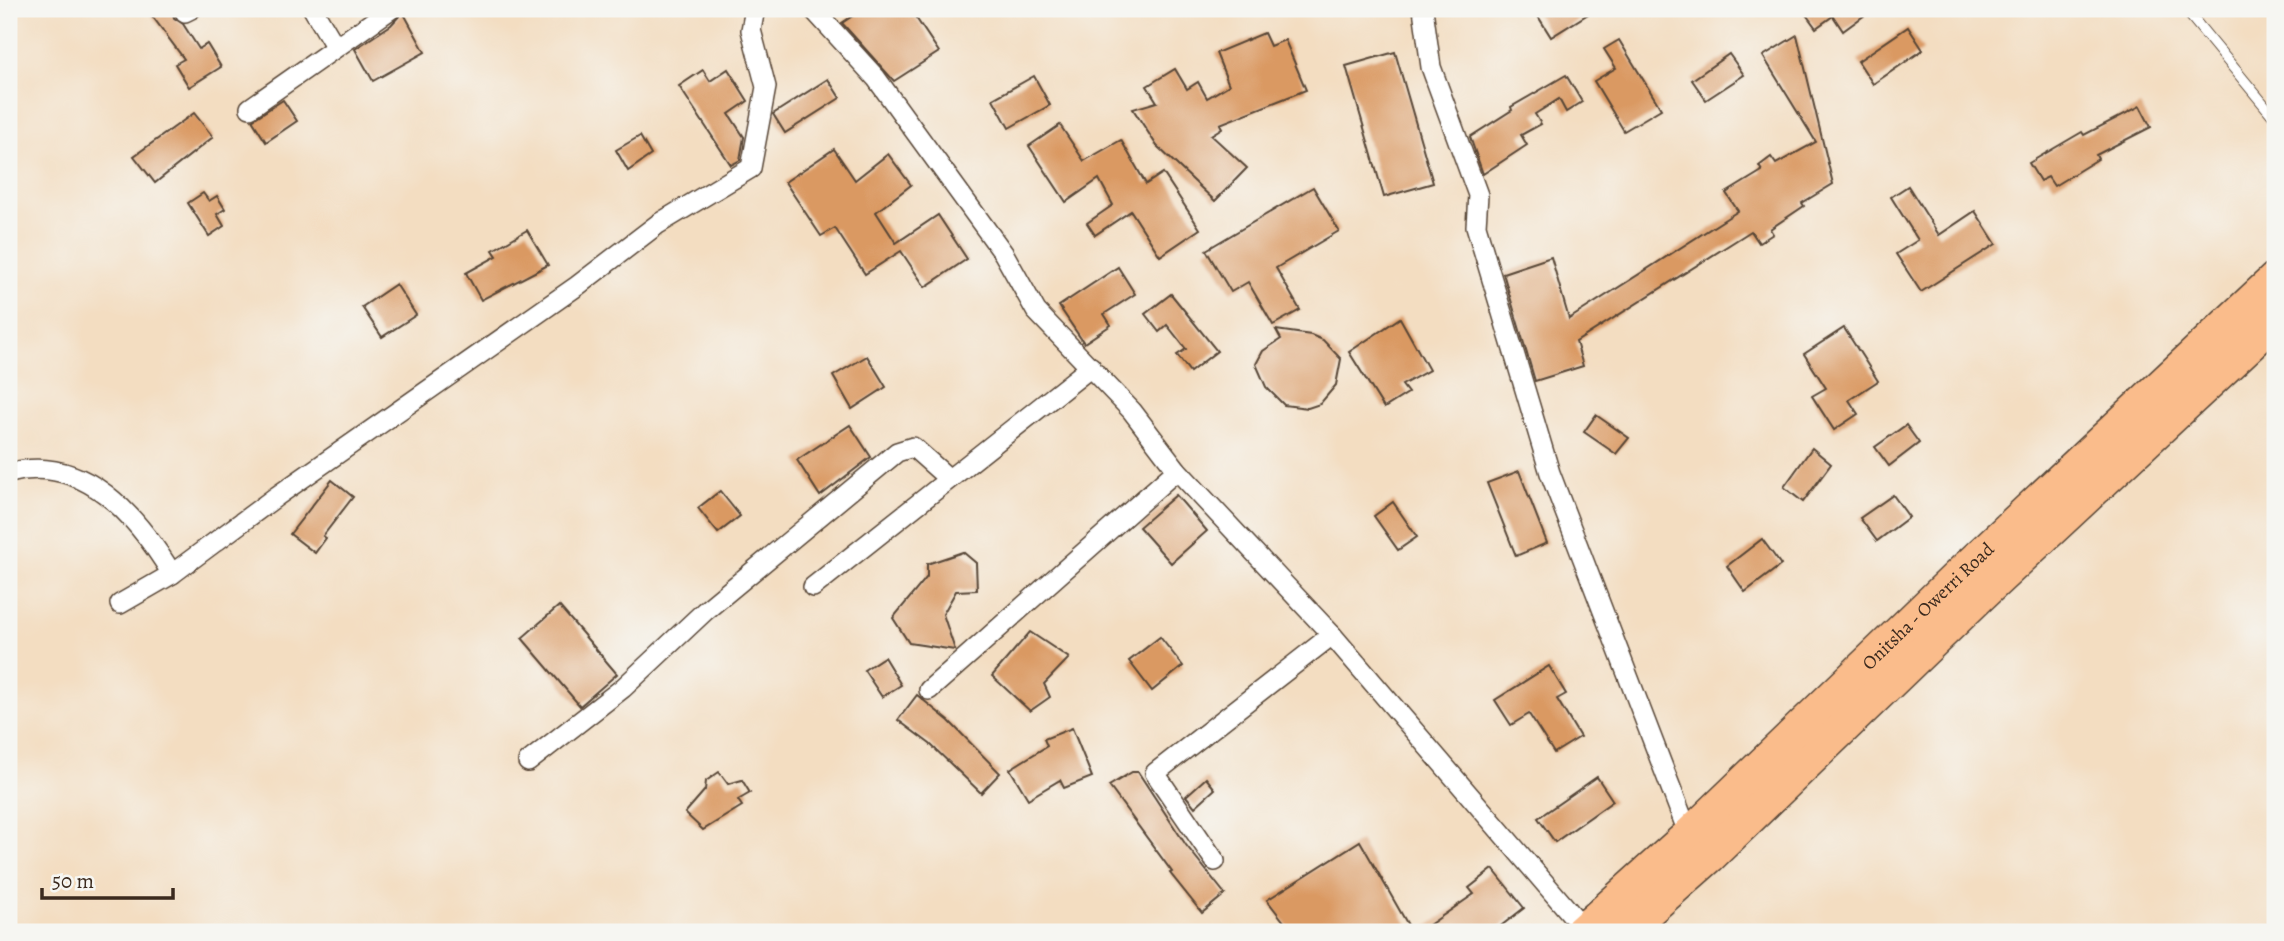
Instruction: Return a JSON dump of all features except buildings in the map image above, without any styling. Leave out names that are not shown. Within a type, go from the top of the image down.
[{"type":"highway","name":"Onitsha - Owerri Road","points":[[1583,931],[1689,835],[1961,573],[2275,279]]},
{"type":"highway","name":"Onitsha - Owerri Road","points":[[1624,932],[1709,857],[1981,595],[2275,321]]},
{"type":"street","points":[[313,9],[335,46]]},
{"type":"street","points":[[250,108],[391,9]]},
{"type":"street","points":[[120,604],[172,574],[277,496],[577,286],[658,224],[751,168],[766,87],[751,30],[755,9]]},
{"type":"street","points":[[813,9],[876,78],[1004,254],[1035,311],[1132,411],[1177,470],[1332,635],[1583,931]]},
{"type":"street","points":[[1423,9],[1431,67],[1473,175],[1478,195],[1476,226],[1550,473],[1689,835]]},
{"type":"street","points":[[813,587],[1091,367]]},
{"type":"street","points":[[528,762],[623,688],[705,611],[897,452],[913,447],[949,479]]},
{"type":"street","points":[[9,473],[49,467],[87,482],[133,516],[172,574]]},
{"type":"street","points":[[929,690],[1177,470]]},
{"type":"street","points":[[1215,861],[1155,773],[1332,635]]},
{"type":"lane","points":[[2185,9],[2275,118]]}]
